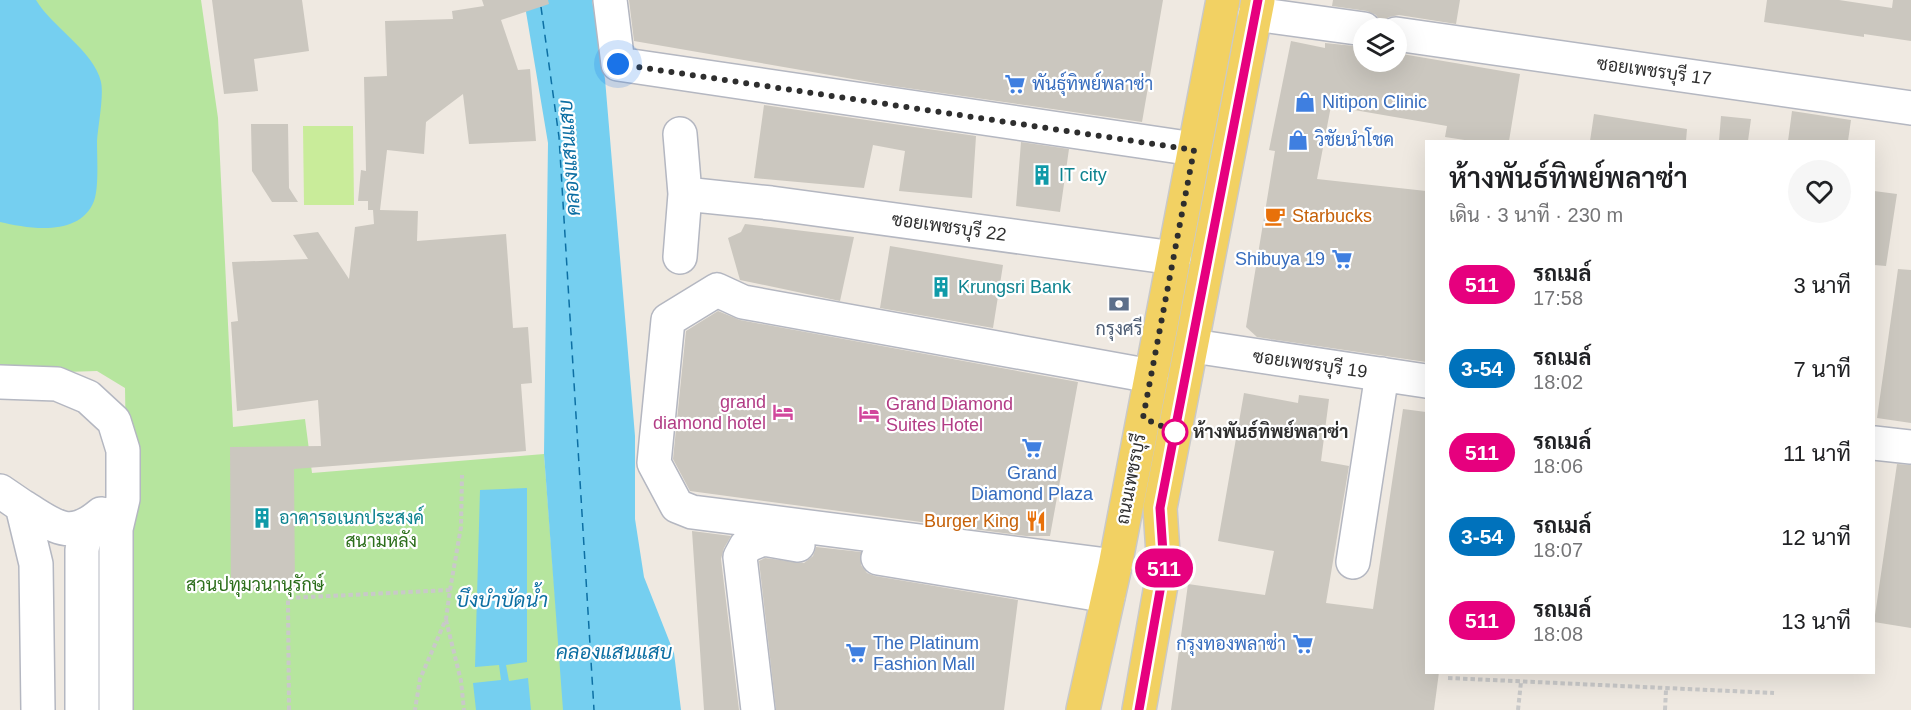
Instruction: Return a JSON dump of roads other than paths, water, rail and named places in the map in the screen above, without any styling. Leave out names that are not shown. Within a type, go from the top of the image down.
[{"type":"main road","name":"ถนนเพชรบุรี","points":[[1083,710],[1151,376],[1165,257],[1194,150],[1223,0]]},
{"type":"main road","name":"ถนนเพชรบุรี","points":[[1139,710],[1164,568],[1160,508],[1257,7]]},
{"type":"street","points":[[610,0],[618,64],[1194,150]]},
{"type":"street","points":[[1257,7],[1353,27]]},
{"type":"street","name":"ซอยเพชรบุรี 17","points":[[1407,36],[1911,108]]},
{"type":"street","points":[[680,134],[686,194],[680,257]]},
{"type":"street","name":"ซอยเพชรบุรี 22","points":[[686,194],[741,199],[1165,257]]},
{"type":"street","points":[[1111,581],[692,512],[677,506],[654,463],[668,320],[717,290],[743,302],[1151,376]]},
{"type":"street","name":"ซอยเพชรบุรี 19","points":[[1193,346],[1425,381]]},
{"type":"street","points":[[1353,562],[1382,374]]},
{"type":"street","points":[[0,382],[57,384],[88,397],[114,421],[123,450],[123,499],[68,550],[68,710]]},
{"type":"street","points":[[0,401],[53,402],[78,413],[98,432],[104,453],[105,498],[88,529],[82,550],[82,710]]},
{"type":"street","points":[[1875,443],[1911,447]]},
{"type":"street","points":[[11,499],[88,529]]},
{"type":"street","points":[[11,499],[36,564],[38,710]]},
{"type":"street","points":[[88,529],[116,710]]},
{"type":"street","points":[[758,710],[740,557],[746,546],[763,539],[914,563],[1111,581]]},
{"type":"water","points":[[0,0],[36,0],[90,60],[101,82],[96,195],[87,213],[66,225],[39,228],[0,222]]},
{"type":"water","name":"คลองแสนแสบ","points":[[524,0],[592,0],[605,79],[635,436],[635,519],[644,577],[674,653],[681,710],[563,710],[544,454],[548,143]]},
{"type":"water","name":"บึงบำบัดน้ำ","points":[[527,488],[527,662],[506,665],[509,681],[528,678],[531,710],[476,710],[473,683],[501,680],[499,665],[475,667],[480,490]]},
{"type":"place","name":"พันธุ์ทิพย์พลาซ่า","points":[[1015,84]]},
{"type":"place","name":"Nitipon Clinic","points":[[1305,102]]},
{"type":"place","name":"วิชัยนำโชค","points":[[1298,140]]},
{"type":"place","name":"IT city","points":[[1042,175]]},
{"type":"place","name":"Starbucks","points":[[1275,216]]},
{"type":"place","name":"Shibuya 19","points":[[1342,259]]},
{"type":"place","name":"Krungsri Bank","points":[[941,287]]},
{"type":"place","name":"กรุงศรี","points":[[1119,304]]},
{"type":"place","name":"grand diamond hotel","points":[[783,412]]},
{"type":"place","name":"Grand Diamond Suites Hotel","points":[[869,414]]},
{"type":"place","name":"ห้างพันธ์ทิพย์พลาซ่า","points":[[1175,432]]},
{"type":"place","name":"Grand Diamond Plaza","points":[[1032,448]]},
{"type":"place","name":"อาคารอเนกประสงค์","points":[[262,518]]},
{"type":"place","name":"Burger King","points":[[1036,521]]},
{"type":"place","name":"กรุงทองพลาซ่า","points":[[1303,644]]},
{"type":"place","name":"The Platinum Fashion Mall","points":[[856,653]]},
{"type":"park label","name":"สนามหลัง","points":[[381,541]]},
{"type":"park label","name":"สวนปทุมวนานุรักษ์","points":[[255,585]]}]
